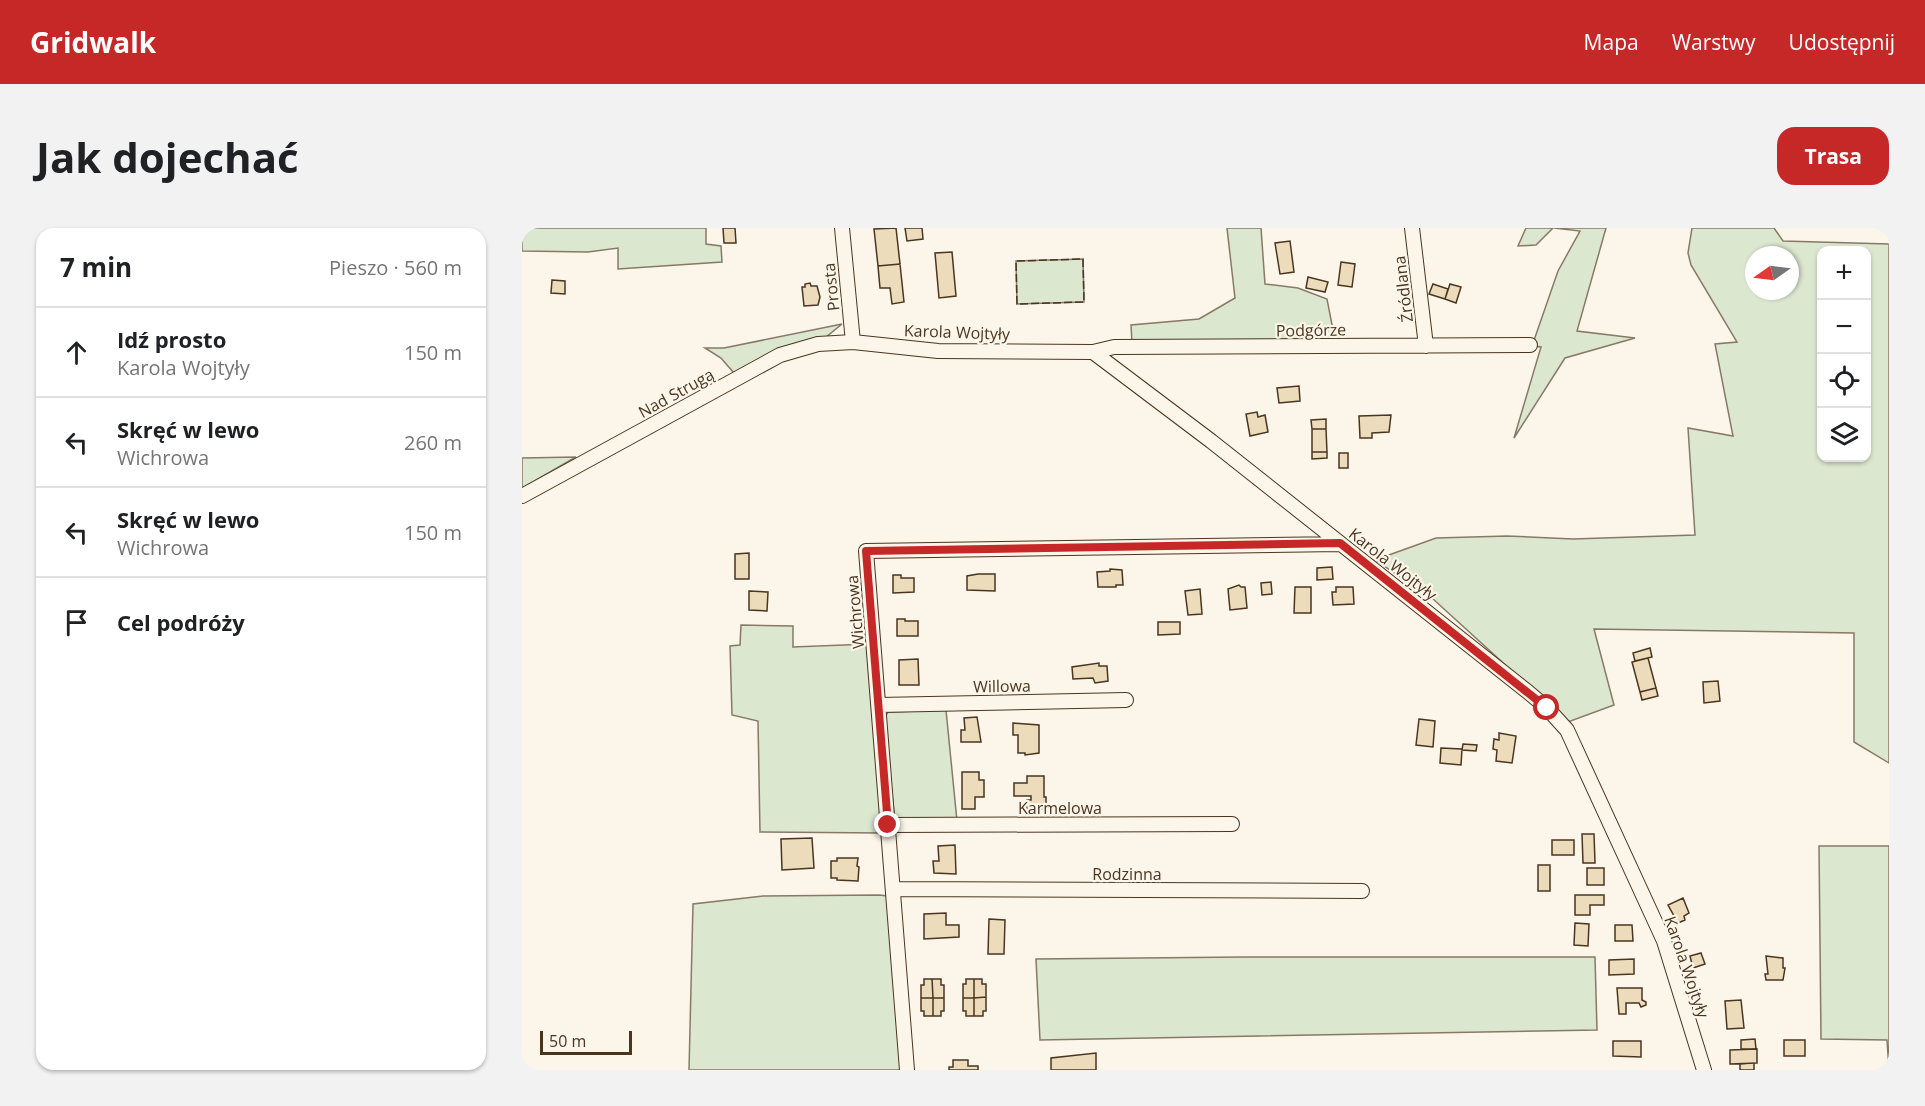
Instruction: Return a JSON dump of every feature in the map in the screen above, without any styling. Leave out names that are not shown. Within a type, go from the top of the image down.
[{"type":"street","name":"Prosta","points":[[842,228],[854,342]]},
{"type":"street","name":"Źródlana","points":[[1412,228],[1426,346]]},
{"type":"street","name":"Karola Wojtyły","points":[[854,342],[938,351],[1093,352],[1211,441],[1547,708],[1567,730],[1664,941],[1704,1070]]},
{"type":"street","name":"Nad Strugą","points":[[522,496],[780,355],[818,344],[854,342]]},
{"type":"street","name":"Podgórze","points":[[1093,352],[1114,347],[1530,345]]},
{"type":"street","name":"Wichrowa","points":[[907,1070],[866,551],[1340,543]]},
{"type":"street","name":"Willowa","points":[[879,705],[1126,700]]},
{"type":"street","name":"Karmelowa","points":[[888,825],[1232,824]]},
{"type":"street","name":"Rodzinna","points":[[893,889],[1362,891]]},
{"type":"green space","points":[[522,228],[706,228],[706,244],[721,246],[722,262],[618,269],[618,248],[588,252],[522,251]]},
{"type":"green space","points":[[1227,228],[1261,228],[1265,284],[1298,288],[1327,299],[1335,340],[1132,343],[1131,325],[1199,319],[1235,298]]},
{"type":"green space","points":[[1526,228],[1553,228],[1536,245],[1518,246]]},
{"type":"green space","points":[[1554,228],[1606,228],[1577,331],[1635,338],[1565,358],[1514,438],[1541,347],[1532,346],[1558,271],[1580,231]]},
{"type":"green space","points":[[1692,228],[1774,228],[1783,241],[1889,244],[1889,763],[1854,742],[1854,633],[1594,629],[1614,705],[1568,722],[1432,598],[1375,560],[1436,538],[1507,536],[1573,539],[1695,535],[1688,428],[1733,436],[1715,344],[1737,342],[1691,265],[1688,253]]},
{"type":"green space","points":[[1083,259],[1084,302],[1017,304],[1016,261]]},
{"type":"green space","points":[[842,324],[826,337],[734,373],[721,358],[705,348],[724,348]]},
{"type":"green space","points":[[576,457],[522,488],[522,458]]},
{"type":"green space","points":[[741,625],[793,626],[793,647],[869,644],[883,833],[760,832],[758,721],[732,715],[730,646],[740,645]]},
{"type":"green space","points":[[946,710],[957,821],[895,821],[884,720],[888,712]]},
{"type":"green space","points":[[1819,846],[1889,846],[1889,1070],[1887,1040],[1821,1039]]},
{"type":"green space","points":[[763,896],[888,896],[901,1070],[689,1070],[693,904]]},
{"type":"green space","points":[[1595,957],[1597,1030],[1040,1040],[1036,959]]},
{"type":"building","points":[[723,228],[735,228],[736,243],[724,243]]},
{"type":"building","points":[[896,228],[900,264],[878,266],[874,229]]},
{"type":"building","points":[[905,228],[922,228],[923,239],[907,241]]},
{"type":"building","points":[[1290,241],[1294,272],[1280,274],[1275,243]]},
{"type":"building","points":[[952,252],[956,296],[939,298],[935,253]]},
{"type":"building","points":[[1341,262],[1355,264],[1352,287],[1338,285]]},
{"type":"building","points":[[900,264],[904,302],[892,304],[890,288],[880,288],[878,266]]},
{"type":"building","points":[[1308,277],[1328,282],[1325,292],[1306,288]]},
{"type":"building","points":[[552,280],[565,281],[565,294],[551,293]]},
{"type":"building","points":[[810,283],[811,286],[817,286],[820,297],[818,305],[804,306],[802,287]]},
{"type":"building","points":[[1433,284],[1448,289],[1445,299],[1429,294]]},
{"type":"building","points":[[1450,284],[1461,287],[1456,303],[1445,299]]},
{"type":"building","points":[[1299,386],[1300,401],[1279,403],[1277,388]]},
{"type":"building","points":[[1257,412],[1258,417],[1265,415],[1268,432],[1250,436],[1246,414]]},
{"type":"building","points":[[1391,415],[1389,432],[1372,433],[1372,438],[1360,438],[1359,416]]},
{"type":"building","points":[[1326,419],[1326,429],[1312,429],[1311,420]]},
{"type":"building","points":[[1312,429],[1326,429],[1327,452],[1312,452]]},
{"type":"building","points":[[1312,452],[1327,452],[1327,458],[1312,459]]},
{"type":"building","points":[[1339,453],[1348,453],[1348,468],[1339,468]]},
{"type":"building","points":[[749,553],[749,579],[735,579],[735,554]]},
{"type":"building","points":[[1332,567],[1333,579],[1317,580],[1317,568]]},
{"type":"building","points":[[1110,569],[1122,570],[1123,585],[1098,587],[1097,572],[1110,571]]},
{"type":"building","points":[[995,574],[995,591],[967,590],[967,576]]},
{"type":"building","points":[[893,575],[901,575],[901,578],[914,578],[914,592],[893,593]]},
{"type":"building","points":[[1271,582],[1272,594],[1262,595],[1261,583]]},
{"type":"building","points":[[1239,585],[1245,587],[1247,608],[1230,610],[1228,589]]},
{"type":"building","points":[[1295,587],[1311,587],[1311,613],[1294,613]]},
{"type":"building","points":[[1336,587],[1353,587],[1354,604],[1333,605],[1332,592],[1336,592]]},
{"type":"building","points":[[1200,589],[1202,614],[1188,615],[1185,591]]},
{"type":"building","points":[[749,591],[768,592],[767,611],[749,610]]},
{"type":"building","points":[[897,619],[918,621],[918,636],[897,636]]},
{"type":"building","points":[[1158,622],[1180,622],[1180,634],[1158,635]]},
{"type":"building","points":[[1650,648],[1652,657],[1635,661],[1633,653]]},
{"type":"building","points":[[1648,658],[1656,688],[1640,692],[1632,662]]},
{"type":"building","points":[[918,659],[919,685],[899,685],[899,660]]},
{"type":"building","points":[[1099,663],[1099,666],[1107,666],[1108,681],[1095,683],[1093,678],[1073,679],[1072,667]]},
{"type":"building","points":[[1718,681],[1720,701],[1704,703],[1703,682]]},
{"type":"building","points":[[1656,688],[1658,696],[1642,700],[1640,692]]},
{"type":"building","points":[[977,717],[981,742],[961,742],[961,730],[965,730],[964,718]]},
{"type":"building","points":[[1419,719],[1435,721],[1433,747],[1416,745]]},
{"type":"building","points":[[1013,723],[1039,725],[1039,753],[1025,755],[1025,753],[1018,753],[1018,735],[1013,735]]},
{"type":"building","points":[[1499,733],[1516,736],[1512,763],[1496,761],[1497,750],[1493,749],[1494,739],[1499,740]]},
{"type":"building","points":[[1463,744],[1477,745],[1476,751],[1462,750]]},
{"type":"building","points":[[1441,748],[1462,749],[1461,765],[1440,763]]},
{"type":"building","points":[[962,772],[979,772],[979,780],[984,780],[984,797],[975,797],[975,809],[962,809]]},
{"type":"building","points":[[1027,776],[1044,776],[1046,807],[1044,809],[1027,809],[1027,800],[1031,800],[1031,796],[1014,796],[1014,783],[1027,783]]},
{"type":"building","points":[[1582,834],[1594,834],[1595,863],[1583,863]]},
{"type":"building","points":[[812,838],[814,868],[782,870],[781,839]]},
{"type":"building","points":[[1552,840],[1574,840],[1574,855],[1552,855]]},
{"type":"building","points":[[955,845],[956,874],[934,873],[933,861],[939,861],[938,846]]},
{"type":"building","points":[[837,858],[858,858],[858,881],[831,878],[831,861],[837,861]]},
{"type":"building","points":[[1538,865],[1550,865],[1550,891],[1538,891]]},
{"type":"building","points":[[1587,868],[1604,868],[1604,885],[1587,885]]},
{"type":"building","points":[[1575,895],[1604,895],[1604,905],[1590,905],[1590,915],[1575,915]]},
{"type":"building","points":[[1683,898],[1689,913],[1684,916],[1685,920],[1678,923],[1668,905]]},
{"type":"building","points":[[946,913],[946,925],[959,925],[959,937],[924,939],[924,914]]},
{"type":"building","points":[[989,919],[1005,920],[1004,954],[988,954]]},
{"type":"building","points":[[1575,923],[1589,924],[1588,946],[1574,945]]},
{"type":"building","points":[[1615,925],[1632,925],[1633,941],[1615,941]]},
{"type":"building","points":[[1701,953],[1705,964],[1693,968],[1690,956]]},
{"type":"building","points":[[1766,956],[1783,958],[1783,968],[1785,968],[1783,980],[1766,980],[1765,974],[1768,974]]},
{"type":"building","points":[[1634,959],[1634,974],[1609,975],[1609,960]]},
{"type":"building","points":[[924,979],[932,979],[933,998],[921,998],[921,985],[924,985]]},
{"type":"building","points":[[932,979],[941,979],[941,985],[944,985],[944,998],[933,998]]},
{"type":"building","points":[[966,979],[974,979],[974,998],[963,998],[963,984],[966,984]]},
{"type":"building","points":[[974,979],[982,979],[982,984],[986,984],[986,997],[974,998]]},
{"type":"building","points":[[1617,988],[1642,988],[1642,1000],[1646,1002],[1646,1005],[1641,1007],[1639,1003],[1626,1003],[1626,1014],[1619,1014]]},
{"type":"building","points":[[986,997],[986,1011],[983,1011],[983,1016],[974,1016],[974,998]]},
{"type":"building","points":[[921,998],[933,998],[933,1016],[924,1016],[924,1011],[921,1011]]},
{"type":"building","points":[[933,998],[944,998],[944,1011],[941,1011],[941,1016],[933,1016]]},
{"type":"building","points":[[963,998],[974,998],[974,1016],[966,1016],[966,1011],[963,1011]]},
{"type":"building","points":[[1741,1000],[1744,1028],[1727,1029],[1725,1001]]},
{"type":"building","points":[[1755,1039],[1756,1049],[1741,1049],[1741,1040]]},
{"type":"building","points":[[1784,1040],[1805,1040],[1805,1056],[1784,1056]]},
{"type":"building","points":[[1613,1041],[1641,1041],[1641,1057],[1613,1056]]},
{"type":"building","points":[[1757,1049],[1757,1063],[1730,1064],[1730,1050]]},
{"type":"building","points":[[1096,1053],[1096,1070],[1051,1070],[1051,1058]]},
{"type":"building","points":[[953,1060],[968,1060],[968,1066],[978,1066],[978,1070],[949,1070],[949,1067],[953,1067]]},
{"type":"building","points":[[1754,1063],[1754,1070],[1740,1070],[1740,1064]]},
{"type":"fence","points":[[1083,259],[1084,302],[1017,304],[1016,261],[1083,259]]},
{"type":"route","points":[[888,825],[866,551],[1340,543],[1547,708]]}]
